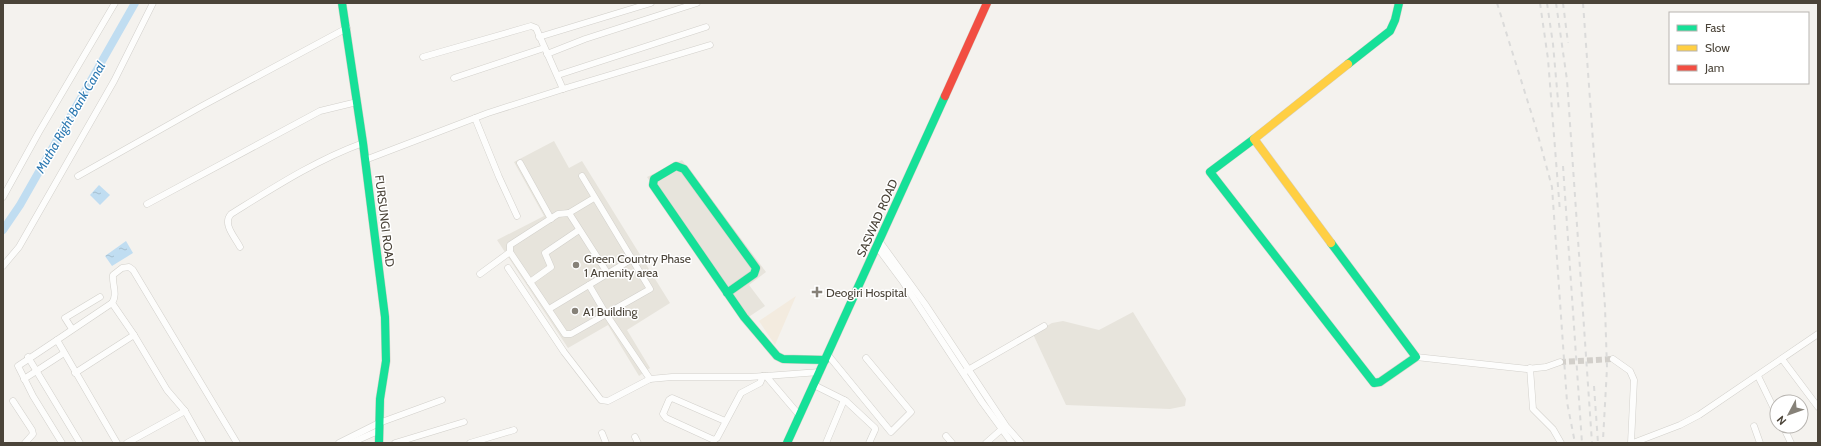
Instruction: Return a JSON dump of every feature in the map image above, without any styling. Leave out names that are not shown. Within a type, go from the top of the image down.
[{"type":"main road","name":"FURSUNGI ROAD","points":[[342,3],[347,28],[363,143],[385,317],[386,361],[380,400],[379,443]]},
{"type":"main road","name":"SASWAD ROAD","points":[[787,443],[879,245],[988,3]]},
{"type":"main road","points":[[1254,139],[1416,357],[1380,382],[1374,383],[1210,172],[1390,31],[1395,20],[1399,3]]},
{"type":"main road","points":[[727,293],[754,274],[756,268],[684,169],[676,166],[654,179],[653,185],[727,293],[744,317],[777,356],[784,359],[827,358]]},
{"type":"street","points":[[3,197],[39,132],[115,3]]},
{"type":"street","points":[[3,266],[19,247],[114,81],[153,3]]},
{"type":"street","points":[[539,37],[651,3]]},
{"type":"street","points":[[454,78],[546,51],[697,3]]},
{"type":"street","points":[[423,57],[531,26],[536,28],[563,89]]},
{"type":"street","points":[[558,75],[706,27]]},
{"type":"street","points":[[78,176],[202,106],[347,28]]},
{"type":"street","points":[[365,160],[475,118],[563,89],[710,45]]},
{"type":"street","points":[[147,204],[320,111],[357,102]]},
{"type":"street","points":[[475,118],[517,216]]},
{"type":"street","points":[[240,247],[227,224],[227,218],[231,214],[313,166],[340,152],[363,143]]},
{"type":"street","points":[[520,163],[551,219]]},
{"type":"street","points":[[510,252],[567,335],[650,289],[582,176]]},
{"type":"street","points":[[480,274],[510,252],[512,244],[561,213],[569,213],[594,198]]},
{"type":"street","points":[[569,213],[608,274]]},
{"type":"street","points":[[530,282],[551,267],[545,253],[579,230]]},
{"type":"street","points":[[879,245],[903,282],[966,371],[1004,428],[1012,443]]},
{"type":"street","points":[[550,309],[632,260]]},
{"type":"street","points":[[62,443],[24,379],[18,366],[28,357],[57,340],[112,303],[115,299],[113,281],[114,275],[122,268],[129,267],[133,270],[237,443]]},
{"type":"street","points":[[508,268],[564,352],[601,400],[608,401],[650,379],[672,377],[765,376],[820,372]]},
{"type":"street","points":[[589,285],[606,314],[650,379]]},
{"type":"street","points":[[72,329],[65,318],[100,297]]},
{"type":"street","points":[[112,303],[134,335],[167,390],[185,411],[203,443]]},
{"type":"street","points":[[966,371],[1044,326]]},
{"type":"street","points":[[1613,359],[1630,371],[1634,380],[1632,443],[1680,425],[1699,415],[1818,334]]},
{"type":"street","points":[[75,373],[134,335]]},
{"type":"street","points":[[57,340],[117,443]]},
{"type":"street","points":[[24,379],[64,353]]},
{"type":"street","points":[[28,357],[80,443]]},
{"type":"street","points":[[1416,357],[1530,368],[1546,367],[1560,362]]},
{"type":"street","points":[[827,358],[891,432],[911,412],[866,358]]},
{"type":"street","points":[[1782,359],[1818,407]]},
{"type":"street","points":[[1530,368],[1533,409],[1553,429],[1561,443]]},
{"type":"street","points":[[765,376],[800,416]]},
{"type":"street","points":[[725,422],[672,398],[669,400],[663,414],[666,418],[712,440],[717,438],[741,393],[760,384],[765,376]]},
{"type":"street","points":[[1758,376],[1769,399]]},
{"type":"street","points":[[814,385],[844,400],[876,429],[868,443]]},
{"type":"street","points":[[339,443],[442,400]]},
{"type":"street","points":[[826,443],[844,400]]},
{"type":"street","points":[[13,401],[32,430],[33,434],[29,441]]},
{"type":"street","points":[[127,443],[185,411]]},
{"type":"street","points":[[395,443],[464,422]]},
{"type":"street","points":[[1754,426],[1760,443]]},
{"type":"street","points":[[351,443],[379,427]]},
{"type":"street","points":[[986,443],[1004,428]]},
{"type":"street","points":[[1004,428],[1021,443]]},
{"type":"street","points":[[470,443],[514,430]]},
{"type":"street","points":[[602,433],[606,443]]},
{"type":"street","points":[[946,436],[952,443]]},
{"type":"shaded area","points":[[554,141],[569,168],[582,161],[670,303],[627,330],[650,368],[639,376],[608,325],[568,348],[497,240],[544,216],[514,162]]},
{"type":"shaded area","points":[[682,160],[766,272],[749,285],[765,306],[744,320],[647,177]]},
{"type":"shaded area","points":[[796,296],[775,345],[759,321]]},
{"type":"shaded area","points":[[1133,312],[1186,399],[1185,406],[1170,409],[1066,405],[1033,334],[1052,323],[1063,321],[1099,330]]},
{"type":"water","points":[[99,185],[110,195],[100,205],[90,195]]},
{"type":"water","points":[[126,241],[133,253],[112,266],[105,256]]},
{"type":"waterway","name":"Mutha Right Bank Canal","points":[[3,230],[20,205],[135,3]]},
{"type":"tunnel","points":[[1560,362],[1613,359]]},
{"type":"railway","points":[[1497,3],[1536,128],[1552,187],[1567,402],[1575,443]]},
{"type":"railway","points":[[1540,3],[1548,59],[1560,212]]},
{"type":"railway","points":[[1547,3],[1553,44],[1559,112]]},
{"type":"railway","points":[[1556,3],[1567,80],[1592,443]]},
{"type":"railway","points":[[1563,3],[1568,43]]},
{"type":"railway","points":[[1583,3],[1605,307],[1607,368],[1603,440]]},
{"type":"railway","points":[[1563,166],[1582,443]]},
{"type":"railway","points":[[1594,386],[1598,443]]},
{"type":"traffic: fast","points":[[342,3],[363,143],[385,317],[386,361],[380,399],[379,443]]},
{"type":"traffic: fast","points":[[1348,64],[1390,31],[1395,20],[1399,3]]},
{"type":"traffic: fast","points":[[787,443],[945,96]]},
{"type":"traffic: fast","points":[[1254,139],[1210,172],[1374,383],[1380,382],[1416,357],[1331,243]]},
{"type":"traffic: fast","points":[[727,293],[754,274],[756,268],[684,169],[676,166],[654,179],[653,185],[744,317],[777,356],[783,359],[825,360]]},
{"type":"traffic: slow","points":[[1331,243],[1254,139],[1348,64]]},
{"type":"traffic: jam","points":[[945,96],[987,3]]},
{"type":"place","name":"Green Country Phase 1 Amenity area","points":[[576,265]]},
{"type":"place","name":"Deogiri Hospital","points":[[817,292]]},
{"type":"place","name":"A1 Building","points":[[575,311]]}]
